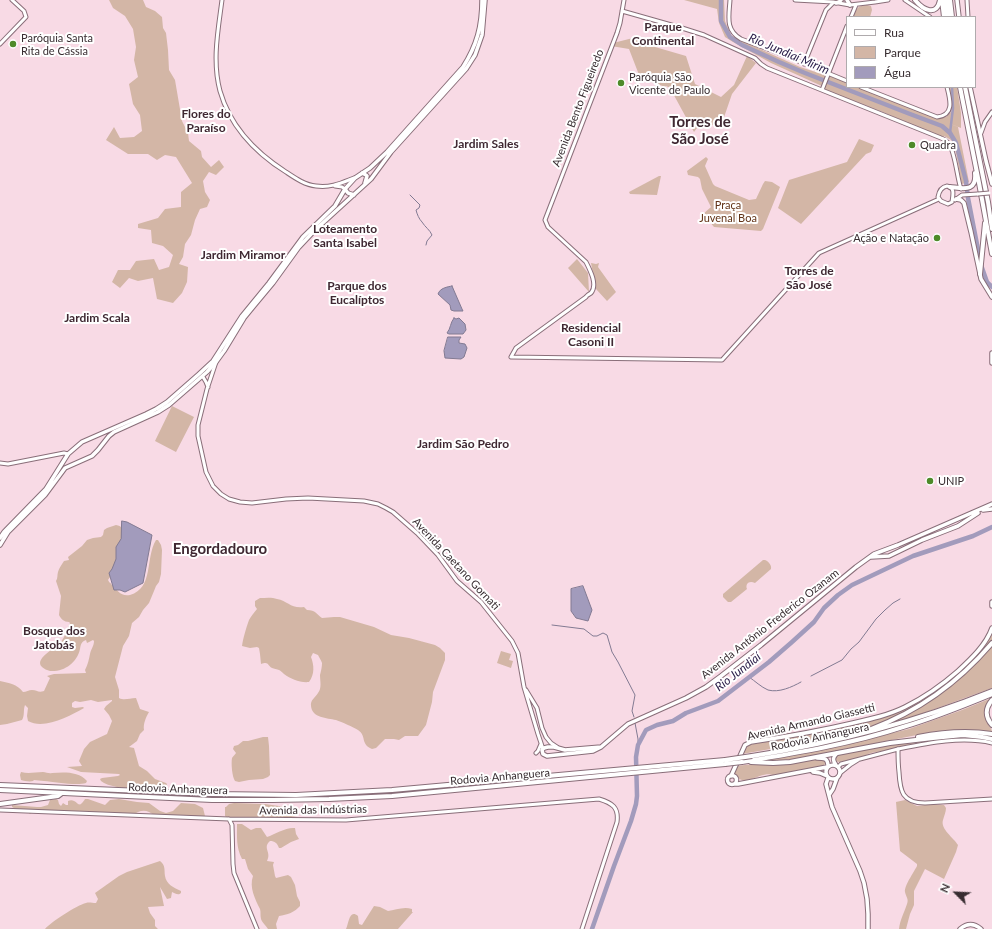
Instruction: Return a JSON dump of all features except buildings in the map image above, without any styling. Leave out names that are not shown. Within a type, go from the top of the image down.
[{"type":"highway","points":[[915,0],[925,9],[930,10],[935,9],[941,0]]},
{"type":"highway","points":[[941,0],[944,16]]},
{"type":"highway","points":[[946,0],[948,16]]},
{"type":"highway","points":[[950,0],[952,16]]},
{"type":"highway","points":[[960,88],[992,254]]},
{"type":"highway","points":[[965,88],[992,229]]},
{"type":"highway","points":[[950,187],[954,190],[962,189],[970,187],[974,183],[975,177],[970,139]]},
{"type":"highway","points":[[980,272],[986,217]]},
{"type":"highway","points":[[846,738],[893,720],[929,700],[946,688],[964,672],[992,643]]},
{"type":"highway","name":"Rodovia Anhanguera","points":[[0,790],[212,800],[329,799],[392,796],[647,772],[725,762],[846,738],[902,723],[992,691]]},
{"type":"highway","name":"Rodovia Anhanguera","points":[[0,784],[190,794],[296,795],[392,790],[647,767],[742,762],[834,745],[903,727],[992,694]]},
{"type":"highway","points":[[992,700],[988,705],[987,713],[988,719],[992,725]]},
{"type":"highway","points":[[742,762],[782,762],[812,758],[948,732],[975,732],[992,734]]},
{"type":"highway","points":[[890,743],[963,735],[992,739]]},
{"type":"highway","points":[[0,804],[58,796],[63,793]]},
{"type":"main road","points":[[0,545],[8,532],[45,495],[63,470],[92,456],[109,436],[118,429],[158,412],[204,378],[245,312],[303,237],[335,206],[345,189],[354,178],[375,163],[387,152],[463,67],[470,56],[480,31],[482,0]]},
{"type":"main road","points":[[0,538],[46,489],[68,454],[82,442],[146,414],[167,402],[224,352],[244,318],[273,283],[306,239],[371,179],[391,152],[466,69],[474,55],[482,35],[485,0]]},
{"type":"main road","points":[[835,2],[841,0]]},
{"type":"main road","points":[[847,0],[850,5]]},
{"type":"main road","points":[[957,0],[959,16]]},
{"type":"main road","points":[[970,88],[992,184]]},
{"type":"main road","points":[[988,168],[992,173]]},
{"type":"main road","points":[[362,173],[367,176],[364,186]]},
{"type":"main road","points":[[345,189],[348,193],[354,195]]},
{"type":"main road","points":[[986,196],[992,208]]},
{"type":"main road","points":[[956,199],[961,200],[964,203],[972,232],[980,272],[985,286],[992,297]]},
{"type":"main road","points":[[992,353],[992,363]]},
{"type":"main road","points":[[106,432],[109,436]]},
{"type":"main road","name":"Avenida Antônio Frederico Ozanam","points":[[982,510],[992,504]]},
{"type":"main road","name":"Avenida Antônio Frederico Ozanam","points":[[576,751],[601,747],[628,724],[686,698],[721,676],[874,554],[982,510],[992,509]]},
{"type":"main road","points":[[870,557],[891,555],[927,538],[958,526],[982,510]]},
{"type":"main road","points":[[956,520],[960,522],[958,526]]},
{"type":"main road","points":[[889,548],[888,552],[891,555]]},
{"type":"main road","name":"Avenida Armando Giassetti","points":[[735,784],[734,769],[745,745],[751,742],[814,732],[874,718],[898,710],[932,691],[962,667],[984,644],[992,628]]},
{"type":"main road","points":[[546,747],[576,751],[548,756],[543,754],[543,749],[546,747]]},
{"type":"main road","points":[[556,755],[558,748]]},
{"type":"main road","points":[[829,795],[840,773],[833,759],[838,753]]},
{"type":"main road","points":[[812,758],[825,759],[828,761],[826,772],[828,777],[826,784],[832,807],[864,883],[867,899],[868,929]]},
{"type":"main road","points":[[746,782],[734,777],[728,778],[727,782],[731,785],[738,784],[810,771],[832,765],[837,766]]},
{"type":"main road","points":[[810,771],[820,773],[833,779],[837,778]]},
{"type":"main road","points":[[960,929],[969,924],[973,924],[981,929]]},
{"type":"street","points":[[0,44],[26,17],[24,11],[12,0]]},
{"type":"street","points":[[222,0],[216,44],[216,62],[222,97],[228,112],[235,123],[249,143],[261,154],[305,184],[323,187],[335,186],[345,189]]},
{"type":"street","name":"Avenida Bento Figueiredo","points":[[624,0],[617,33],[544,220],[548,227],[586,262],[590,268],[594,286],[591,293],[586,297],[516,348],[511,357],[722,360],[820,253],[939,200]]},
{"type":"street","points":[[730,0],[730,28],[736,36],[846,81]]},
{"type":"street","points":[[795,0],[835,2],[850,5],[888,0]]},
{"type":"street","points":[[905,0],[929,16]]},
{"type":"street","points":[[967,0],[968,16]]},
{"type":"street","points":[[820,1],[824,4],[826,10]]},
{"type":"street","points":[[804,64],[826,10],[835,2]]},
{"type":"street","points":[[851,16],[856,5]]},
{"type":"street","points":[[622,11],[682,28],[719,41],[755,58],[761,64],[945,140],[952,150],[958,180],[962,189]]},
{"type":"street","points":[[822,90],[846,29]]},
{"type":"street","points":[[863,88],[935,117],[941,117],[946,114],[950,107],[947,88]]},
{"type":"street","points":[[980,136],[985,122],[992,112]]},
{"type":"street","points":[[335,186],[354,178]]},
{"type":"street","points":[[952,202],[954,190],[958,180]]},
{"type":"street","points":[[950,187],[946,186],[942,188],[939,194],[939,200],[948,204],[963,195]]},
{"type":"street","points":[[954,190],[957,194],[963,195],[992,193]]},
{"type":"street","name":"Avenida Caetano Gornati","points":[[214,362],[211,379],[198,425],[198,436],[206,472],[213,486],[229,499],[240,502],[252,503],[308,498],[371,502],[386,508],[417,533],[438,555],[457,581],[481,602],[512,641],[518,653],[524,687],[543,749]]},
{"type":"street","points":[[204,378],[211,379]]},
{"type":"street","points":[[204,378],[208,387]]},
{"type":"street","points":[[0,463],[8,464],[68,454]]},
{"type":"street","points":[[524,687],[537,708],[546,737],[558,748]]},
{"type":"street","points":[[530,709],[533,706],[537,708]]},
{"type":"street","points":[[837,766],[854,760],[913,746],[961,740],[974,740],[992,743]]},
{"type":"street","points":[[536,753],[541,744]]},
{"type":"street","points":[[898,749],[900,789],[905,797],[913,802],[925,803],[992,799]]},
{"type":"street","points":[[840,773],[858,760]]},
{"type":"street","name":"Avenida das Indústrias","points":[[0,810],[229,819],[346,820],[599,799],[614,805],[618,814],[617,822],[582,929]]},
{"type":"street","points":[[229,819],[232,825],[234,873],[257,929]]},
{"type":"green space","points":[[109,0],[143,0],[146,7],[155,11],[162,17],[163,28],[166,33],[169,70],[175,80],[182,121],[188,133],[189,141],[201,151],[202,157],[211,167],[219,160],[224,167],[216,175],[209,172],[203,181],[205,192],[210,200],[207,207],[200,209],[191,235],[185,244],[183,257],[179,264],[188,267],[187,282],[182,293],[173,303],[157,299],[153,278],[138,281],[129,278],[120,288],[112,282],[118,270],[130,270],[136,261],[154,259],[159,270],[169,267],[173,255],[163,246],[152,243],[151,230],[138,228],[138,224],[158,218],[165,209],[181,207],[181,192],[192,183],[176,157],[165,155],[157,160],[148,154],[128,154],[106,140],[114,127],[120,138],[134,137],[142,131],[140,115],[133,104],[129,84],[138,77],[134,60],[136,47],[133,29],[125,16],[113,8]]},
{"type":"green space","points":[[684,0],[724,0],[725,21],[731,35],[800,67],[846,82],[846,88],[863,88],[939,118],[946,117],[952,111],[952,100],[949,88],[957,88],[961,113],[961,128],[948,123],[958,127],[969,182],[962,184],[952,141],[944,136],[943,138],[885,113],[823,89],[824,87],[771,63],[733,42],[725,37],[719,23],[717,9]]},
{"type":"green space","points":[[861,6],[871,6],[872,10],[870,16],[853,16],[855,11]]},
{"type":"green space","points":[[637,37],[638,42],[686,56],[695,84],[721,97],[734,85],[747,56],[756,63],[732,94],[722,123],[697,128],[694,132],[670,88],[641,80],[629,49],[611,46],[613,43]]},
{"type":"green space","points":[[859,139],[874,145],[871,152],[866,154],[801,224],[778,208],[789,180],[847,162]]},
{"type":"green space","name":"Praça Juvenal Boa","points":[[706,157],[708,159],[705,166],[715,186],[749,200],[756,199],[765,181],[772,182],[780,187],[761,231],[714,227],[703,214],[711,207],[702,189],[700,179],[698,177],[688,175],[687,171]]},
{"type":"green space","points":[[661,176],[657,195],[630,194],[629,192]]},
{"type":"green space","points":[[577,259],[588,273],[589,292],[568,268]]},
{"type":"green space","points":[[591,263],[599,263],[598,267],[616,292],[607,301],[596,289]]},
{"type":"green space","points":[[172,406],[194,417],[176,452],[155,441]]},
{"type":"green space","points":[[116,525],[122,528],[124,533],[116,568],[108,580],[122,594],[130,595],[138,591],[143,586],[156,540],[158,540],[161,545],[162,550],[161,574],[159,582],[149,603],[139,617],[132,623],[129,636],[123,646],[115,677],[119,690],[119,698],[136,698],[140,709],[149,712],[145,721],[144,730],[140,734],[137,741],[129,747],[134,748],[139,766],[155,779],[167,784],[166,786],[160,788],[133,789],[114,786],[106,784],[100,779],[118,776],[120,775],[119,774],[81,772],[67,767],[82,766],[79,761],[84,749],[90,742],[107,734],[112,721],[104,709],[112,700],[98,702],[91,700],[80,702],[75,701],[72,703],[72,707],[84,708],[57,721],[42,724],[28,721],[28,708],[25,705],[22,720],[0,725],[0,681],[10,683],[21,689],[23,692],[32,690],[40,692],[44,691],[50,678],[47,676],[54,674],[86,673],[85,670],[94,644],[93,640],[87,643],[86,640],[82,642],[76,658],[69,666],[65,668],[50,671],[43,668],[40,664],[42,658],[62,640],[70,623],[63,620],[59,615],[61,596],[56,581],[59,569],[64,561],[69,560],[68,557],[87,540],[101,537],[104,530]]},
{"type":"green space","points":[[763,560],[770,563],[771,569],[755,583],[748,583],[747,589],[731,602],[728,602],[723,597],[723,594]]},
{"type":"green space","points":[[260,598],[275,598],[296,607],[304,607],[307,610],[314,611],[322,618],[340,617],[374,627],[391,635],[409,638],[435,645],[440,648],[445,653],[445,660],[433,692],[426,725],[418,736],[405,736],[399,740],[385,739],[376,748],[372,749],[366,745],[361,732],[358,730],[336,720],[320,717],[314,713],[311,704],[320,689],[322,664],[318,655],[313,653],[311,657],[313,670],[311,679],[309,682],[302,682],[290,678],[280,670],[272,668],[267,663],[261,664],[259,648],[242,646],[249,620],[257,609],[255,606],[255,601]]},
{"type":"green space","points":[[992,633],[992,640],[977,658],[946,686],[914,708],[876,726],[858,731],[799,744],[742,754],[748,745],[815,733],[825,733],[832,729],[875,720],[912,705],[962,669],[977,655]]},
{"type":"green space","points":[[992,645],[992,688],[893,723],[936,697]]},
{"type":"green space","points":[[501,651],[511,654],[509,660],[513,661],[511,668],[497,663]]},
{"type":"green space","points":[[989,699],[985,715],[986,721],[992,733],[970,730],[932,732],[796,759],[768,761],[822,750],[909,729]]},
{"type":"green space","points":[[268,737],[270,775],[263,779],[239,782],[235,781],[232,773],[232,758],[236,753],[233,749],[234,746],[243,741]]},
{"type":"green space","points":[[966,737],[966,739],[940,740],[896,747],[841,762],[835,761],[835,757],[846,752],[896,744]]},
{"type":"green space","points":[[822,759],[825,761],[825,764],[822,767],[773,775],[766,774],[749,780],[739,779],[734,770],[735,766],[755,764],[786,764]]},
{"type":"green space","points":[[21,772],[71,773],[80,775],[87,781],[86,783],[82,784],[65,784],[35,780],[27,781],[21,780]]},
{"type":"green space","points":[[56,799],[61,806],[63,803],[68,805],[68,801],[71,800],[80,804],[85,799],[88,799],[105,805],[110,800],[119,799],[149,803],[160,811],[166,813],[173,811],[181,803],[195,804],[203,808],[205,816],[203,819],[198,820],[159,817],[145,811],[140,811],[132,815],[51,811],[33,812],[30,814],[26,811],[12,807],[12,805],[41,807],[48,805],[50,800]]},
{"type":"green space","points":[[905,800],[917,806],[932,804],[944,805],[946,808],[943,820],[944,827],[958,845],[944,879],[925,869],[914,891],[914,905],[906,929],[899,929],[908,902],[905,889],[917,866],[917,864],[900,851],[896,802]]},
{"type":"green space","points":[[234,803],[265,804],[286,807],[290,810],[291,816],[297,817],[298,819],[288,821],[226,817],[225,807]]},
{"type":"green space","points":[[237,824],[242,824],[251,830],[261,828],[267,837],[284,830],[295,828],[299,839],[281,848],[279,848],[276,843],[272,841],[270,841],[267,846],[267,861],[274,862],[273,865],[276,878],[288,875],[291,877],[300,902],[300,906],[296,910],[279,916],[276,924],[277,929],[268,929],[261,919],[260,909],[252,889],[253,876],[248,869],[245,859],[242,859],[239,851],[237,842]]},
{"type":"green space","points":[[160,861],[164,866],[167,881],[173,887],[181,891],[181,893],[178,894],[172,892],[171,898],[167,899],[160,887],[164,906],[148,907],[155,920],[155,926],[158,929],[45,929],[58,918],[82,904],[96,903],[98,899],[95,893],[119,876]]},
{"type":"green space","points":[[374,906],[388,911],[409,908],[412,909],[413,912],[398,929],[346,929],[351,915],[355,914],[358,916],[359,924],[362,925]]},
{"type":"water","points":[[452,286],[463,311],[451,310],[450,305],[438,294],[442,289]]},
{"type":"water","points":[[454,318],[459,318],[465,324],[466,330],[463,334],[447,333]]},
{"type":"water","points":[[448,337],[461,337],[459,343],[465,344],[467,348],[464,357],[461,359],[445,358],[444,351]]},
{"type":"water","points":[[122,521],[127,522],[152,535],[143,583],[125,592],[114,590],[109,573],[116,559],[116,547],[121,539]]},
{"type":"water","points":[[583,586],[592,610],[588,621],[576,618],[571,611],[571,589]]},
{"type":"waterway","name":"Rio Jundiaí Mirim","points":[[721,0],[721,21],[730,37],[742,45],[805,73],[942,126],[950,133],[956,143],[966,181],[981,265],[987,282],[992,287]]},
{"type":"waterway","points":[[950,133],[953,108],[952,88]]},
{"type":"waterway","points":[[410,195],[420,205],[416,210],[420,219],[432,235],[427,241],[426,245]]},
{"type":"waterway","name":"Rio Jundiaí","points":[[592,929],[636,804],[636,757],[638,745],[646,730],[657,725],[673,721],[686,713],[718,701],[769,662],[814,622],[824,608],[838,595],[852,585],[913,556],[973,536],[992,527]]},
{"type":"waterway","points":[[811,676],[842,660],[859,642],[876,619],[893,603],[900,599]]},
{"type":"waterway","points":[[552,625],[584,629],[593,636],[603,633],[607,635],[612,652],[635,695],[632,711],[634,717]]},
{"type":"waterway","points":[[749,677],[760,686],[772,691],[785,689],[801,682]]},
{"type":"waterway","points":[[635,723],[638,745]]},
{"type":"place","name":"Paróquia Santa Rita de Cássia","points":[[13,44]]},
{"type":"place","name":"Paróquia São Vicente de Paulo","points":[[621,83]]},
{"type":"place","name":"Quadra","points":[[912,145]]},
{"type":"place","name":"Ação e Natação","points":[[937,238]]},
{"type":"place","name":"UNIP","points":[[930,481]]},
{"type":"district","name":"Parque Continental","points":[[663,34]]},
{"type":"district","name":"Flores do Paraíso","points":[[206,121]]},
{"type":"district","name":"Torres de São José","points":[[700,130]]},
{"type":"district","name":"Jardim Sales","points":[[486,144]]},
{"type":"district","name":"Loteamento Santa Isabel","points":[[345,236]]},
{"type":"district","name":"Jardim Miramor","points":[[243,255]]},
{"type":"district","name":"Torres de São José","points":[[809,278]]},
{"type":"district","name":"Parque dos Eucalíptos","points":[[357,293]]},
{"type":"district","name":"Jardim Scala","points":[[97,318]]},
{"type":"district","name":"Residencial Casoni II","points":[[591,335]]},
{"type":"district","name":"Jardim São Pedro","points":[[463,444]]},
{"type":"district","name":"Engordadouro","points":[[220,549]]},
{"type":"district","name":"Bosque dos Jatobás","points":[[54,638]]}]
